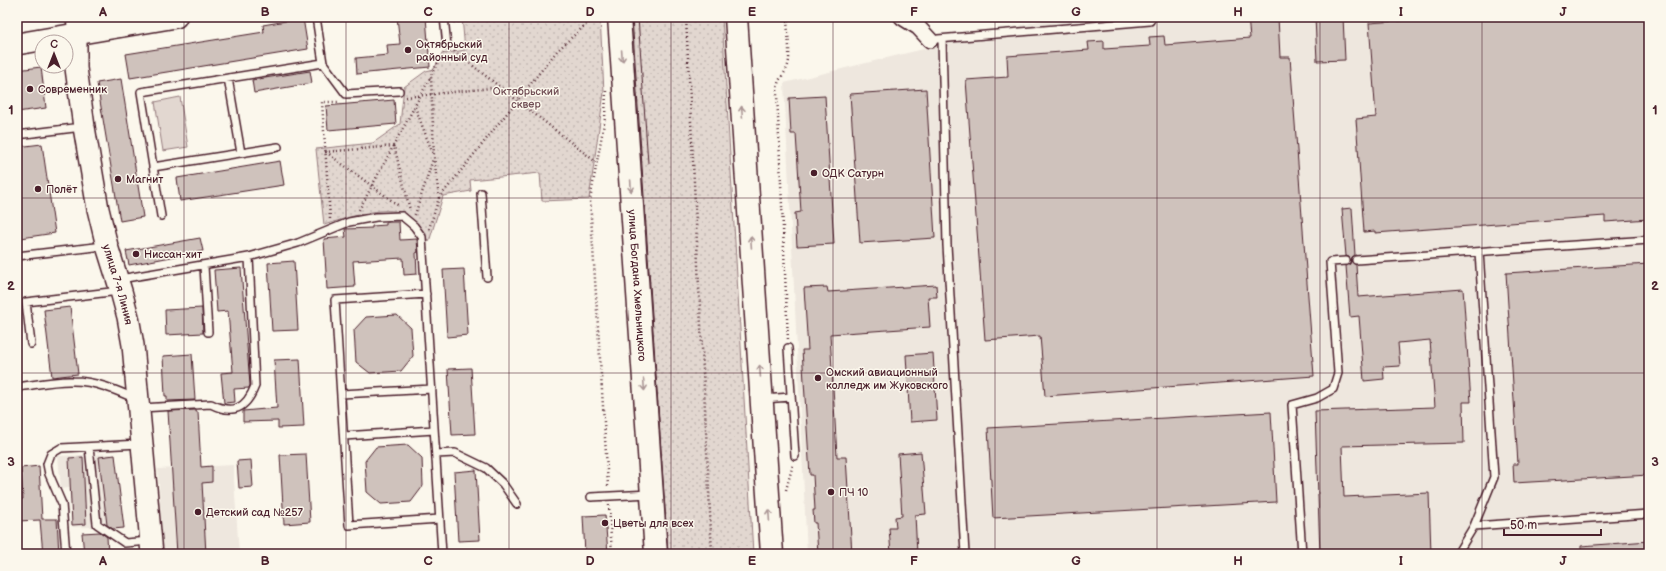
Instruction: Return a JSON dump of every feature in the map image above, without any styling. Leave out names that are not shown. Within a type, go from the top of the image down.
[{"type":"main road","name":"улица Богдана Хмельницкого","points":[[619,17],[656,554]]},
{"type":"main road","points":[[736,17],[772,554]]},
{"type":"street","points":[[17,44],[75,26],[176,17]]},
{"type":"street","points":[[902,17],[921,22],[936,39]]},
{"type":"street","name":"улица 7-я Линия","points":[[75,26],[76,68],[98,209],[106,246],[120,285],[128,317],[139,404],[151,547]]},
{"type":"lane","points":[[316,17],[324,63],[346,94],[399,94]]},
{"type":"lane","points":[[965,554],[936,39],[1150,21],[1152,17]]},
{"type":"lane","points":[[445,20],[447,46]]},
{"type":"lane","points":[[161,216],[141,92],[324,63]]},
{"type":"lane","points":[[228,78],[241,153]]},
{"type":"lane","points":[[17,135],[84,127]]},
{"type":"lane","points":[[153,167],[278,147]]},
{"type":"lane","points":[[481,193],[487,277]]},
{"type":"lane","points":[[30,344],[26,302],[120,285],[249,257],[298,243],[352,222],[376,217],[402,216],[414,226],[422,237],[442,554]]},
{"type":"lane","points":[[1356,260],[1649,240]]},
{"type":"lane","points":[[17,256],[106,246]]},
{"type":"lane","points":[[1457,554],[1474,526],[1494,477],[1479,252]]},
{"type":"lane","points":[[17,387],[72,381],[91,383],[114,389],[139,404],[211,404],[220,409],[230,410],[240,408],[250,399],[255,386],[249,257]]},
{"type":"lane","points":[[1302,554],[1292,405],[1317,398],[1333,389],[1338,373],[1330,262],[1346,261]]},
{"type":"lane","points":[[204,266],[208,332]]},
{"type":"lane","points":[[426,294],[335,300],[349,525],[440,519]]},
{"type":"lane","points":[[788,348],[795,456]]},
{"type":"lane","points":[[341,394],[432,389]]},
{"type":"lane","points":[[761,399],[791,397]]},
{"type":"lane","points":[[344,436],[434,430]]},
{"type":"lane","points":[[66,554],[62,504],[49,474],[47,464],[51,454],[61,448],[143,444]]},
{"type":"lane","points":[[89,447],[97,524],[125,543],[151,547]]},
{"type":"lane","points":[[436,454],[455,453],[486,468],[503,484],[517,504]]},
{"type":"lane","points":[[591,498],[652,494]]},
{"type":"lane","points":[[1474,526],[1649,514]]},
{"type":"path","points":[[445,20],[505,17]]},
{"type":"path","points":[[427,235],[439,198],[517,99],[557,52],[594,17]]},
{"type":"path","points":[[686,17],[712,554]]},
{"type":"path","points":[[787,17],[789,63],[785,72],[777,82],[777,94],[788,348]]},
{"type":"path","points":[[352,222],[447,46],[596,162]]},
{"type":"path","points":[[431,75],[434,157],[439,198]]},
{"type":"path","points":[[605,84],[604,118],[590,200],[612,554]]},
{"type":"path","points":[[399,94],[421,96],[501,87]]},
{"type":"path","points":[[331,230],[322,102],[343,101]]},
{"type":"path","points":[[414,218],[434,157],[415,107]]},
{"type":"path","points":[[325,152],[394,146]]},
{"type":"path","points":[[394,146],[411,214]]},
{"type":"path","points":[[325,152],[404,209]]},
{"type":"shaded area","points":[[1055,17],[1649,17],[1649,554],[807,554],[784,83]]},
{"type":"shaded area","points":[[111,454],[120,527],[73,527],[69,488],[61,489],[58,456]]},
{"type":"shaded area","name":"Детский сад №257","points":[[233,465],[239,554],[163,554],[158,469]]},
{"type":"green space","name":"Октябрьский сквер","points":[[462,17],[600,17],[604,92],[589,199],[542,201],[540,173],[470,180],[471,191],[443,196],[429,242],[412,220],[404,214],[396,211],[376,212],[353,216],[324,225],[316,149],[373,143],[400,124],[404,87],[426,71],[434,69],[442,54],[465,50]]},
{"type":"green space","points":[[627,17],[722,17],[753,554],[664,554]]},
{"type":"green space","points":[[180,97],[188,147],[163,151],[155,102]]},
{"type":"building","name":"Октябрьский районный суд","points":[[397,17],[426,17],[430,67],[357,74],[356,58],[388,55],[387,45],[400,44]]},
{"type":"building","points":[[1248,17],[1278,17],[1280,57],[1290,57],[1314,376],[1045,396],[1040,336],[985,340],[966,80],[1008,77],[1007,56],[1089,50],[1088,42],[1104,41],[1104,49],[1150,46],[1149,37],[1164,36],[1165,45],[1250,38]]},
{"type":"building","points":[[1315,17],[1343,17],[1345,60],[1317,61]]},
{"type":"building","points":[[1453,17],[1649,17],[1649,219],[1605,222],[1605,216],[1375,233],[1375,231],[1364,232],[1356,119],[1376,117],[1369,23]]},
{"type":"building","points":[[303,18],[308,49],[130,78],[126,54],[264,32],[263,25]]},
{"type":"building","name":"Современник","points":[[34,68],[34,74],[42,74],[46,108],[17,112],[17,70]]},
{"type":"building","points":[[310,71],[312,83],[254,93],[252,80]]},
{"type":"building","points":[[121,79],[143,217],[120,221],[97,83]]},
{"type":"building","points":[[926,89],[935,238],[860,243],[850,94]]},
{"type":"building","name":"ОДК Сатурн","points":[[825,96],[834,244],[797,246],[795,213],[801,212],[796,134],[791,134],[789,98]]},
{"type":"building","points":[[394,100],[396,124],[328,130],[326,106]]},
{"type":"building","points":[[42,144],[55,233],[21,238],[17,211],[17,147]]},
{"type":"building","points":[[280,161],[284,185],[180,201],[177,178]]},
{"type":"building","points":[[1352,208],[1355,255],[1352,257],[1351,261],[1356,265],[1358,297],[1463,289],[1471,402],[1463,402],[1464,443],[1342,446],[1344,497],[1429,493],[1431,554],[1320,554],[1315,411],[1435,407],[1430,340],[1398,343],[1400,366],[1383,367],[1384,379],[1364,381],[1359,316],[1350,317],[1346,266],[1350,264],[1351,260],[1346,256],[1342,209]]},
{"type":"building","points":[[386,222],[399,222],[400,240],[417,239],[417,274],[404,275],[403,258],[353,261],[355,287],[327,289],[324,239],[346,237],[345,229],[372,228],[372,226],[386,225]]},
{"type":"building","points":[[200,238],[203,251],[129,265],[126,251]]},
{"type":"building","points":[[294,261],[298,330],[272,331],[268,263]]},
{"type":"building","points":[[1649,264],[1649,475],[1514,483],[1513,464],[1518,464],[1506,273]]},
{"type":"building","points":[[241,268],[250,385],[249,388],[234,389],[235,402],[224,403],[221,373],[233,372],[228,311],[217,312],[214,270]]},
{"type":"building","points":[[464,269],[468,335],[447,337],[443,270]]},
{"type":"building","name":"Омский авиационный колледж им Жуковского","points":[[936,285],[937,297],[928,297],[930,327],[830,334],[837,457],[846,457],[852,554],[818,554],[816,523],[814,523],[813,510],[815,510],[813,475],[810,475],[802,350],[808,350],[804,288],[827,287],[828,292]]},
{"type":"building","points":[[70,307],[78,374],[52,377],[44,310]]},
{"type":"building","points":[[202,308],[203,333],[166,335],[165,310]]},
{"type":"building","points":[[397,315],[411,328],[413,356],[401,371],[370,373],[356,362],[354,330],[366,317]]},
{"type":"building","points":[[933,353],[937,420],[910,422],[906,355]]},
{"type":"building","points":[[192,354],[195,400],[167,401],[167,396],[165,396],[163,356]]},
{"type":"building","points":[[300,359],[304,427],[278,428],[278,421],[243,422],[243,411],[277,408],[274,360]]},
{"type":"building","points":[[471,368],[475,434],[452,435],[448,369]]},
{"type":"building","points":[[196,410],[196,412],[198,412],[201,467],[212,466],[212,482],[202,483],[206,554],[177,554],[168,411]]},
{"type":"building","points":[[1271,412],[1276,502],[993,518],[988,428]]},
{"type":"building","points":[[408,445],[422,458],[423,486],[411,502],[381,504],[367,492],[365,461],[376,447]]},
{"type":"building","points":[[921,452],[926,514],[915,515],[917,554],[891,554],[889,528],[896,528],[895,517],[902,516],[898,454]]},
{"type":"building","points":[[306,454],[310,522],[284,524],[280,455]]},
{"type":"building","points":[[115,455],[124,528],[113,529],[107,525],[99,457]]},
{"type":"building","points":[[83,457],[86,524],[72,525],[69,458]]},
{"type":"building","points":[[251,460],[253,487],[239,488],[237,461]]},
{"type":"building","points":[[39,466],[42,519],[57,519],[59,554],[43,554],[40,520],[17,521],[17,499],[23,499],[21,468]]},
{"type":"building","points":[[476,470],[480,540],[458,541],[454,472]]},
{"type":"building","points":[[605,515],[608,554],[585,554],[583,516]]},
{"type":"building","points":[[100,532],[107,537],[108,554],[84,554],[82,533]]},
{"type":"building","points":[[1649,541],[1649,554],[1581,554],[1581,546]]},
{"type":"tram line","points":[[632,17],[668,554]]},
{"type":"tram line","points":[[638,17],[648,163]]},
{"type":"place","name":"Октябрьский районный суд","points":[[408,50]]},
{"type":"place","name":"Современник","points":[[30,89]]},
{"type":"place","name":"ОДК Сатурн","points":[[814,173]]},
{"type":"place","name":"Магнит","points":[[118,179]]},
{"type":"place","name":"Полёт","points":[[38,189]]},
{"type":"place","name":"Ниссан-хит","points":[[136,254]]},
{"type":"place","name":"Омский авиационный колледж им Жуковского","points":[[818,378]]},
{"type":"place","name":"ПЧ 10","points":[[831,492]]},
{"type":"place","name":"Детский сад №257","points":[[198,512]]},
{"type":"place","name":"Цветы для всех","points":[[605,523]]}]
